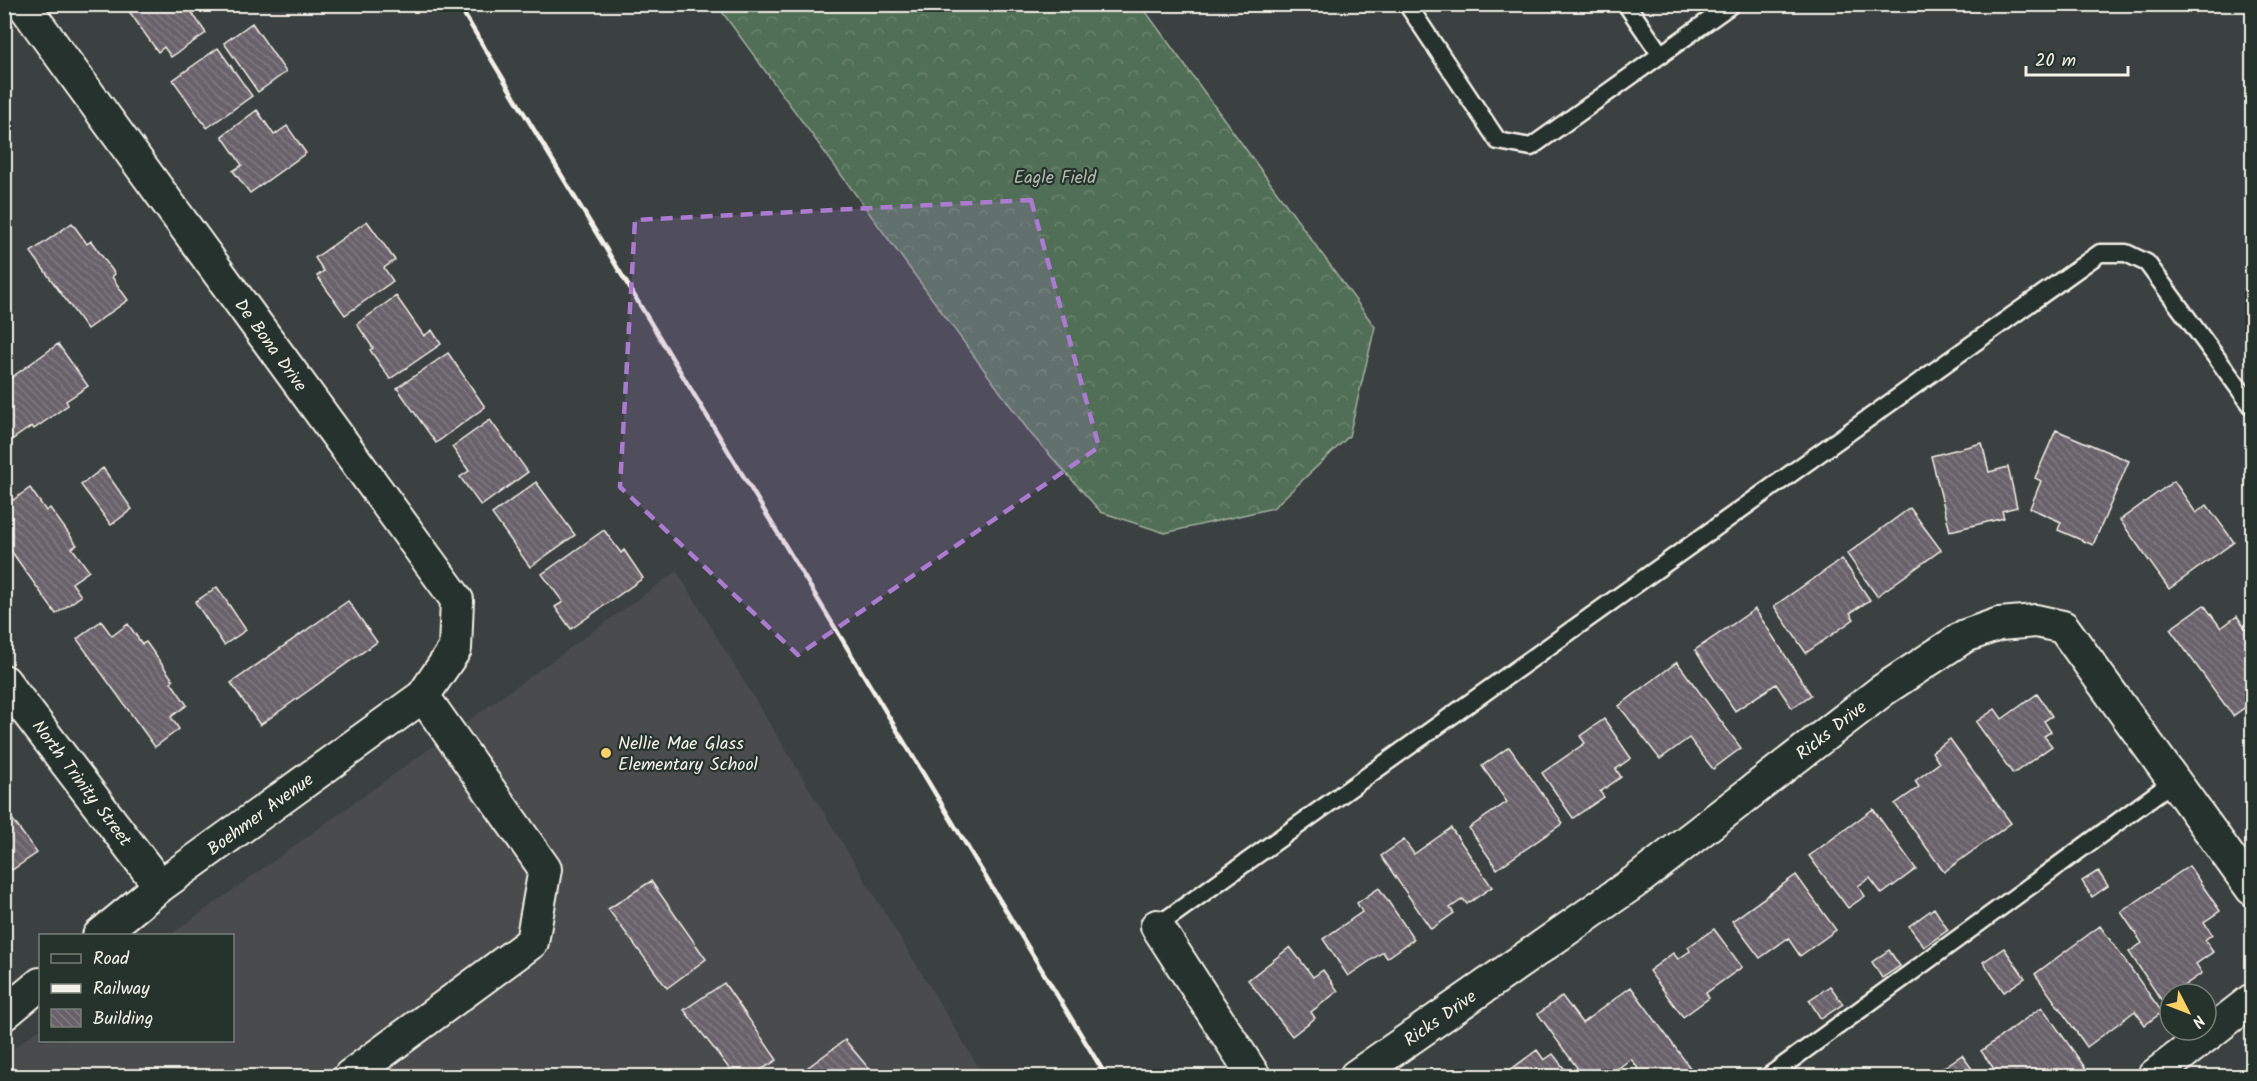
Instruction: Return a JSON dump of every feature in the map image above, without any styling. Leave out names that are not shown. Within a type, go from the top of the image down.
[{"type":"street","name":"De Bona Drive","points":[[23,4],[457,600],[455,649],[423,696]]},
{"type":"street","name":"Ricks Drive","points":[[1356,1077],[1636,881],[1883,690],[1965,636],[1999,624],[2036,621],[2063,627],[2253,889]]},
{"type":"street","name":"North Trinity Street","points":[[4,681],[159,886]]},
{"type":"street","name":"Boehmer Avenue","points":[[101,934],[159,886],[423,696]]},
{"type":"street","points":[[351,1077],[532,942],[545,869],[423,696]]},
{"type":"street","points":[[1157,926],[1254,1077]]},
{"type":"street","points":[[4,1014],[39,985]]},
{"type":"street","points":[[2154,1077],[2253,1000]]},
{"type":"lane","points":[[1407,4],[1498,141],[1532,147],[1732,4]]},
{"type":"lane","points":[[1626,4],[1661,55]]},
{"type":"lane","points":[[1157,926],[2100,253],[2126,253],[2147,263],[2253,406]]},
{"type":"lane","points":[[1769,1077],[2174,781]]},
{"type":"highlighted area","points":[[1031,200],[1099,447],[798,655],[620,487],[635,220]]},
{"type":"shaded area","name":"Nellie Mae Glass Elementary School","points":[[677,571],[984,1076],[5,1076],[4,1055],[39,1030],[39,1042],[234,1042],[234,934],[171,934]]},
{"type":"green space","name":"Eagle Field","points":[[717,5],[1141,5],[1375,327],[1349,436],[1273,508],[1165,533],[1101,512],[1031,434]]},
{"type":"building","points":[[129,4],[186,4],[206,33],[171,57],[164,47],[158,52],[126,7]]},
{"type":"building","points":[[252,23],[286,72],[258,92],[224,43]]},
{"type":"building","points":[[218,48],[252,96],[207,128],[173,80]]},
{"type":"building","points":[[257,110],[274,135],[287,126],[306,153],[250,193],[233,171],[242,165],[222,136]]},
{"type":"building","points":[[367,221],[395,260],[384,268],[393,281],[345,315],[317,276],[324,271],[315,258]]},
{"type":"building","points":[[72,223],[87,244],[91,241],[115,274],[112,277],[128,300],[87,329],[31,252]]},
{"type":"building","points":[[396,296],[424,336],[432,330],[441,344],[390,379],[370,350],[373,348],[357,324]]},
{"type":"building","points":[[58,344],[88,386],[66,401],[68,405],[34,429],[32,426],[10,441],[4,434],[4,383]]},
{"type":"building","points":[[448,353],[485,407],[436,443],[397,388]]},
{"type":"building","points":[[490,420],[528,472],[481,506],[460,477],[469,471],[452,447]]},
{"type":"building","points":[[2056,430],[2129,461],[2093,545],[2058,530],[2061,522],[2030,508],[2041,481],[2035,478]]},
{"type":"building","points":[[1982,443],[1989,472],[2008,467],[2017,507],[2002,511],[2004,518],[1950,531],[1931,456]]},
{"type":"building","points":[[103,468],[132,509],[111,525],[81,485]]},
{"type":"building","points":[[2174,481],[2196,513],[2207,505],[2234,542],[2169,589],[2120,520]]},
{"type":"building","points":[[536,482],[575,535],[530,567],[492,514]]},
{"type":"building","points":[[30,488],[46,511],[50,508],[77,545],[72,548],[89,571],[72,583],[81,596],[56,614],[4,541],[4,489],[13,500]]},
{"type":"building","points":[[1910,508],[1941,550],[1877,596],[1847,554]]},
{"type":"building","points":[[604,530],[621,553],[624,550],[643,578],[571,629],[555,607],[563,602],[542,574]]},
{"type":"building","points":[[1842,559],[1870,600],[1850,613],[1854,619],[1806,653],[1774,606]]},
{"type":"building","points":[[217,587],[246,630],[224,645],[195,602]]},
{"type":"building","points":[[348,601],[377,642],[260,725],[231,683]]},
{"type":"building","points":[[2204,605],[2221,628],[2237,616],[2252,638],[2252,702],[2233,716],[2170,629]]},
{"type":"building","points":[[1755,609],[1811,695],[1792,708],[1776,684],[1735,711],[1695,650]]},
{"type":"building","points":[[101,621],[112,636],[128,624],[142,644],[146,642],[173,680],[171,682],[187,705],[171,717],[179,729],[155,747],[77,639]]},
{"type":"building","points":[[1677,662],[1741,748],[1713,769],[1689,738],[1660,759],[1619,706]]},
{"type":"building","points":[[2037,694],[2052,716],[2044,721],[2051,732],[2044,736],[2052,746],[2013,774],[1976,722],[1995,709],[2002,719]]},
{"type":"building","points":[[1604,719],[1631,758],[1616,769],[1621,777],[1600,792],[1604,797],[1573,818],[1542,773],[1585,743],[1580,736]]},
{"type":"building","points":[[1950,739],[2011,823],[1944,872],[1895,804],[1919,787],[1915,781],[1939,763],[1932,752]]},
{"type":"building","points":[[1509,747],[1563,823],[1497,869],[1469,828],[1507,802],[1482,766]]},
{"type":"building","points":[[4,808],[37,853],[12,870],[4,859]]},
{"type":"building","points":[[1873,809],[1916,869],[1882,894],[1870,878],[1858,886],[1865,896],[1848,908],[1809,856]]},
{"type":"building","points":[[1451,828],[1492,887],[1467,904],[1463,899],[1450,908],[1454,913],[1431,929],[1381,856],[1404,840],[1414,854]]},
{"type":"building","points":[[2189,866],[2220,911],[2204,922],[2212,934],[2205,940],[2213,952],[2196,964],[2202,973],[2189,982],[2158,982],[2158,995],[2129,952],[2142,943],[2121,912]]},
{"type":"building","points":[[2098,871],[2108,886],[2092,897],[2082,881]]},
{"type":"building","points":[[1796,875],[1836,930],[1800,956],[1788,938],[1760,958],[1732,921]]},
{"type":"building","points":[[651,881],[706,959],[667,988],[608,909]]},
{"type":"building","points":[[1379,888],[1414,939],[1387,958],[1383,952],[1348,976],[1323,939],[1362,912],[1357,903]]},
{"type":"building","points":[[1934,908],[1948,930],[1924,947],[1909,926]]},
{"type":"building","points":[[2100,926],[2158,1006],[2158,1015],[2145,1025],[2135,1011],[2087,1047],[2035,974]]},
{"type":"building","points":[[1714,929],[1742,967],[1706,993],[1709,998],[1683,1017],[1649,971],[1673,953],[1678,959],[1690,951],[1688,947]]},
{"type":"building","points":[[1290,947],[1313,977],[1323,970],[1338,991],[1311,1012],[1315,1018],[1292,1036],[1248,980]]},
{"type":"building","points":[[2004,948],[2025,978],[2004,992],[1983,962]]},
{"type":"building","points":[[1889,950],[1900,966],[1882,978],[1872,962]]},
{"type":"building","points":[[724,983],[777,1060],[751,1076],[735,1076],[684,1010]]},
{"type":"building","points":[[1830,986],[1843,1004],[1821,1019],[1809,1000]]},
{"type":"building","points":[[1631,987],[1696,1076],[1644,1076],[1631,1059],[1608,1076],[1583,1076],[1538,1014],[1562,996],[1582,1023]]},
{"type":"building","points":[[2042,1007],[2091,1076],[2063,1074],[2050,1076],[2046,1072],[2039,1076],[1999,1076],[1981,1051]]},
{"type":"building","points":[[845,1040],[875,1076],[796,1076]]},
{"type":"building","points":[[1537,1050],[1544,1060],[1553,1054],[1570,1076],[1502,1076]]},
{"type":"building","points":[[1962,1055],[1977,1076],[1931,1076]]},
{"type":"railway","points":[[458,4],[1106,1076]]},
{"type":"place","name":"Nellie Mae Glass Elementary School","points":[[606,753]]}]
